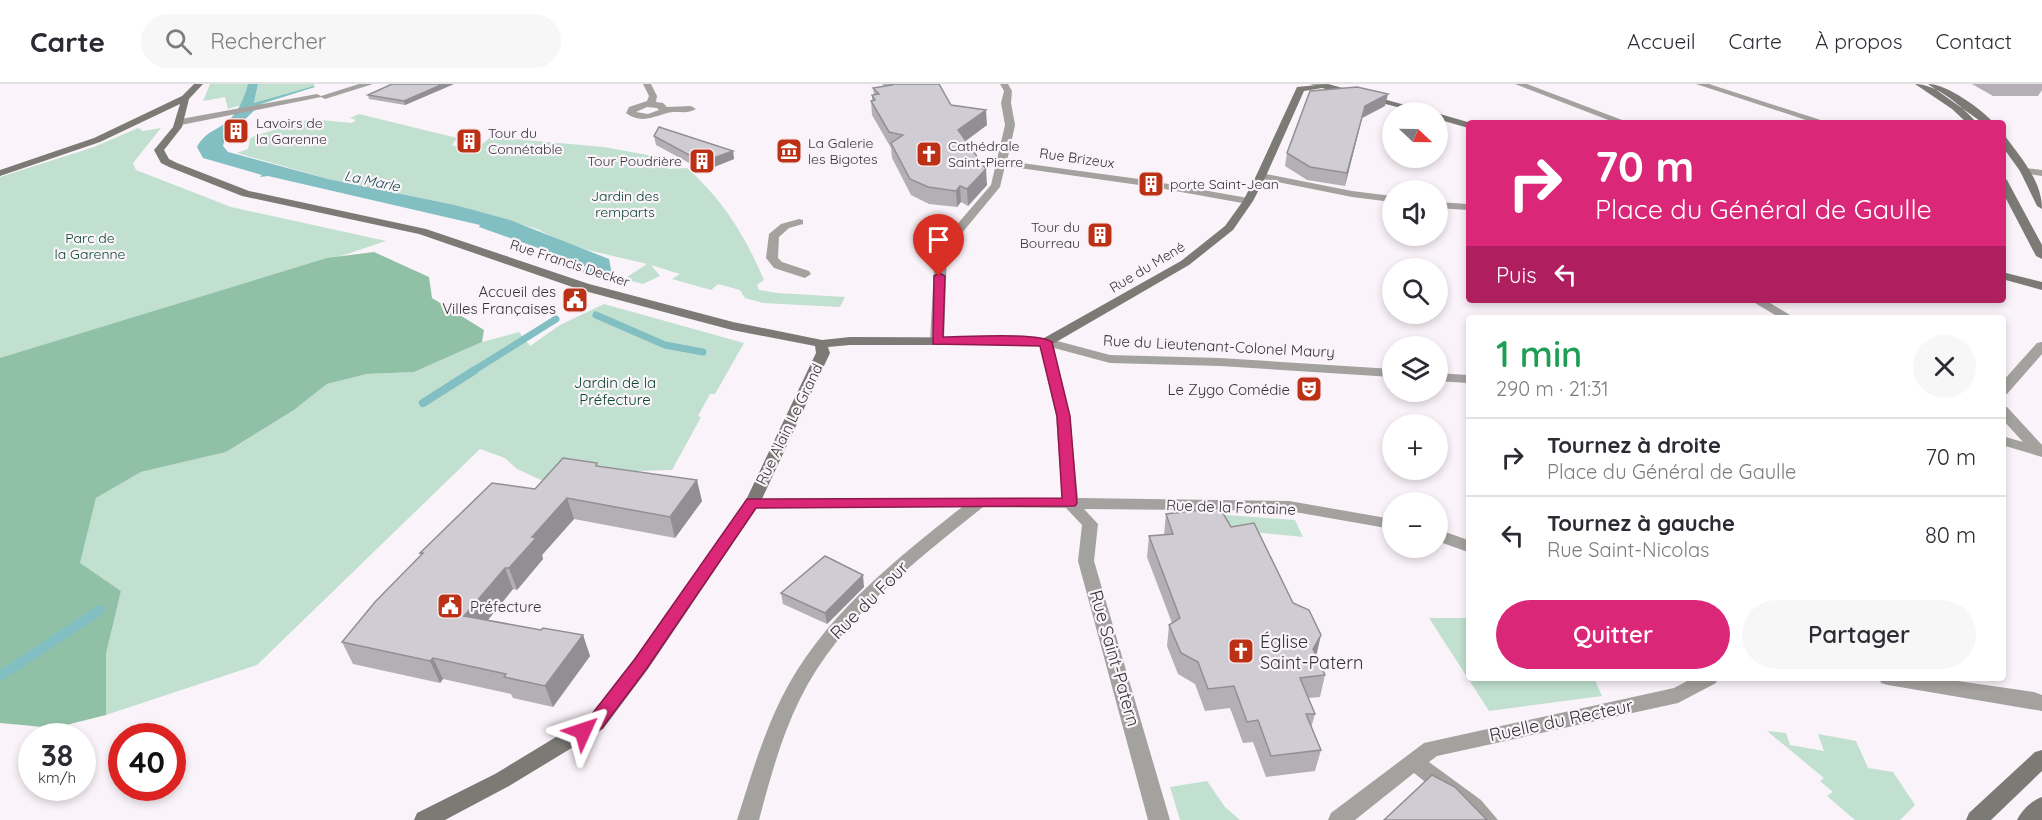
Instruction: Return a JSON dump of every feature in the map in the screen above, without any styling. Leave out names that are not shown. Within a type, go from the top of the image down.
[{"type":"street","points":[[0,172],[84,146],[185,98],[199,84]]},
{"type":"street","points":[[185,98],[181,123],[321,96],[369,84]]},
{"type":"street","points":[[647,84],[653,96],[651,104]]},
{"type":"street","points":[[937,341],[941,250],[977,210],[996,184],[1003,163],[1010,125],[1006,103],[1008,91],[1004,84]]},
{"type":"street","points":[[1314,84],[1322,84],[1389,102]]},
{"type":"street","name":"Rue du Mené","points":[[1046,342],[1185,263],[1229,228],[1248,201],[1261,176],[1300,89],[1322,84]]},
{"type":"street","points":[[1519,84],[1617,120]]},
{"type":"street","points":[[1700,84],[1815,120]]},
{"type":"street","points":[[1919,84],[1955,107],[1969,120]]},
{"type":"street","points":[[1932,84],[1971,108],[1985,120]]},
{"type":"street","points":[[665,110],[660,105],[651,104],[636,107],[631,113],[645,117],[665,110],[691,110]]},
{"type":"street","points":[[1448,119],[1466,124]]},
{"type":"street","name":"Rue Francis Decker","points":[[181,123],[159,150],[165,161],[246,194],[422,231],[585,286],[732,326],[820,344],[850,341],[1014,340],[1046,342]]},
{"type":"street","points":[[2006,144],[2025,171],[2042,206]]},
{"type":"street","name":"Rue Brizeux","points":[[1003,163],[1151,184],[1248,201]]},
{"type":"street","points":[[2025,171],[2042,173]]},
{"type":"street","points":[[1261,176],[1382,198]]},
{"type":"street","points":[[2006,187],[2042,256]]},
{"type":"street","points":[[2006,197],[2014,200]]},
{"type":"street","points":[[1448,206],[1466,207]]},
{"type":"street","points":[[799,222],[785,226],[773,236],[772,258],[778,265],[805,274]]},
{"type":"street","points":[[2006,276],[2042,286]]},
{"type":"street","points":[[1762,303],[1784,315]]},
{"type":"street","points":[[1046,342],[1063,416],[1070,503]]},
{"type":"street","name":"Rue du Lieutenant-Colonel Maury","points":[[1046,342],[1110,359],[1220,362],[1382,372]]},
{"type":"street","name":"Rue Alain Le Grand","points":[[425,820],[502,780],[596,723],[641,664],[752,503],[823,353],[820,344]]},
{"type":"street","points":[[2006,386],[2042,346]]},
{"type":"street","points":[[1448,378],[1466,379]]},
{"type":"street","points":[[2006,415],[2041,454]]},
{"type":"street","points":[[2006,441],[2041,454]]},
{"type":"street","name":"Rue de la Fontaine","points":[[752,503],[979,502],[1288,506],[1382,522]]},
{"type":"street","name":"Rue du Four","points":[[748,820],[771,743],[794,693],[838,627],[903,564],[979,502]]},
{"type":"street","name":"Rue Saint-Patern","points":[[1070,503],[1090,524],[1086,561],[1159,820]]},
{"type":"street","points":[[1448,539],[1466,545]]},
{"type":"street","name":"Ruelle du Recteur","points":[[1339,820],[1431,748],[1678,695],[1704,681]]},
{"type":"street","points":[[1908,681],[2034,700],[2042,704]]},
{"type":"street","points":[[1977,820],[2042,758]]},
{"type":"street","points":[[1413,761],[1474,806],[1487,820]]},
{"type":"street","points":[[2028,820],[2042,806]]},
{"type":"green space","points":[[210,84],[248,84],[241,105],[228,109],[225,97],[203,101]]},
{"type":"green space","points":[[258,84],[314,84],[314,86],[254,104]]},
{"type":"green space","name":"Jardin des remparts","points":[[359,114],[457,138],[452,145],[462,147],[478,146],[490,137],[604,147],[670,159],[675,161],[668,164],[668,169],[687,168],[723,206],[749,249],[764,280],[757,285],[759,290],[845,297],[840,307],[763,303],[745,298],[740,290],[718,284],[711,290],[672,279],[680,274],[651,265],[660,276],[643,284],[624,279],[647,264],[567,244],[537,229],[455,205],[328,179],[237,153],[248,149],[250,139],[254,136],[310,119],[352,123],[356,120],[350,118]]},
{"type":"green space","name":"Parc de la Garenne","points":[[138,128],[143,131],[161,128],[133,163],[136,170],[231,207],[386,241],[0,370],[0,177],[94,147]]},
{"type":"green space","points":[[374,252],[429,277],[432,298],[484,330],[482,342],[414,372],[367,374],[327,384],[294,410],[226,452],[141,472],[96,498],[80,563],[121,591],[106,654],[106,715],[74,723],[0,723],[0,358],[327,258]]},
{"type":"green space","name":"Jardin de la Préfecture","points":[[604,304],[744,343],[715,394],[710,394],[698,416],[701,417],[672,470],[569,473],[562,481],[541,480],[517,469],[505,458],[480,449],[257,665],[106,715],[106,654],[121,591],[79,563],[96,498],[141,472],[226,452],[294,410],[327,384],[367,374],[414,372],[482,342],[519,332],[530,346],[560,325]]},
{"type":"green space","points":[[1212,514],[1295,520],[1303,537],[1220,529]]},
{"type":"green space","points":[[1429,618],[1466,618],[1466,675]]},
{"type":"green space","points":[[1470,681],[1595,681],[1602,696],[1489,711]]},
{"type":"green space","points":[[1767,731],[1786,733],[1790,745],[1824,751],[1818,734],[1856,741],[1868,768],[1893,772],[1915,805],[1900,820],[1855,820],[1827,796],[1833,792],[1820,781],[1824,778]]},
{"type":"green space","points":[[1207,781],[1225,807],[1240,820],[1180,820],[1170,787]]},
{"type":"water","points":[[248,84],[258,84],[254,103],[315,87],[261,104],[225,139],[223,146],[228,152],[328,179],[455,205],[510,220],[609,259],[612,274],[607,281],[583,272],[585,267],[583,264],[479,227],[480,225],[268,176],[260,177],[262,175],[203,158],[197,147],[204,137],[226,123],[233,115],[241,103]]},
{"type":"building","points":[[392,84],[443,84],[404,101],[368,95]]},
{"type":"building","name":"Cathédrale Saint-Pierre","points":[[891,84],[939,84],[951,105],[986,110],[958,130],[986,169],[967,189],[960,186],[956,191],[928,187],[910,179],[891,143],[903,135],[889,132],[871,101],[875,100],[872,95],[879,94],[873,88]]},
{"type":"building","points":[[1357,87],[1388,94],[1365,106],[1347,173],[1310,167],[1287,153],[1310,91]]},
{"type":"building","points":[[659,127],[733,151],[702,162],[654,136]]},
{"type":"building","name":"Préfecture","points":[[563,458],[597,463],[596,466],[697,480],[670,517],[567,498],[532,537],[536,538],[509,568],[505,568],[464,616],[583,635],[545,686],[504,677],[506,674],[433,658],[430,661],[342,642],[375,602],[423,553],[420,553],[492,483],[535,489]]},
{"type":"building","name":"Église Saint-Patern","points":[[1220,508],[1231,527],[1254,523],[1293,603],[1309,610],[1321,635],[1313,649],[1325,675],[1300,678],[1315,714],[1306,714],[1321,750],[1271,756],[1258,720],[1247,722],[1234,686],[1208,689],[1198,662],[1181,653],[1169,625],[1180,618],[1149,536],[1173,534],[1166,514]]},
{"type":"building","points":[[825,556],[863,575],[825,613],[781,593]]},
{"type":"building","points":[[1432,775],[1455,787],[1487,820],[1384,820]]},
{"type":"waterway","points":[[596,315],[665,345],[703,352]]},
{"type":"waterway","name":"La Marle","points":[[473,371],[556,319]]},
{"type":"waterway","name":"La Marle","points":[[423,403],[475,370]]},
{"type":"waterway","name":"La Marle","points":[[0,676],[100,610]]},
{"type":"place","name":"Lavoirs de la Garenne","points":[[236,131]]},
{"type":"place","name":"Tour du Connétable","points":[[469,141]]},
{"type":"place","name":"La Galerie les Bigotes","points":[[789,151]]},
{"type":"place","name":"Cathédrale Saint-Pierre","points":[[929,154]]},
{"type":"place","name":"Tour Poudrière","points":[[702,161]]},
{"type":"place","name":"porte Saint-Jean","points":[[1151,184]]},
{"type":"place","name":"Tour du Bourreau","points":[[1100,235]]},
{"type":"place","name":"Accueil des Villes Françaises","points":[[575,300]]},
{"type":"place","name":"Le Zygo Comédie","points":[[1309,389]]},
{"type":"place","name":"Préfecture","points":[[450,606]]},
{"type":"place","name":"Église Saint-Patern","points":[[1241,651]]},
{"type":"route","points":[[583,731],[596,723],[641,664],[752,503],[1070,503],[1063,416],[1046,342],[937,341],[939,276]]}]
